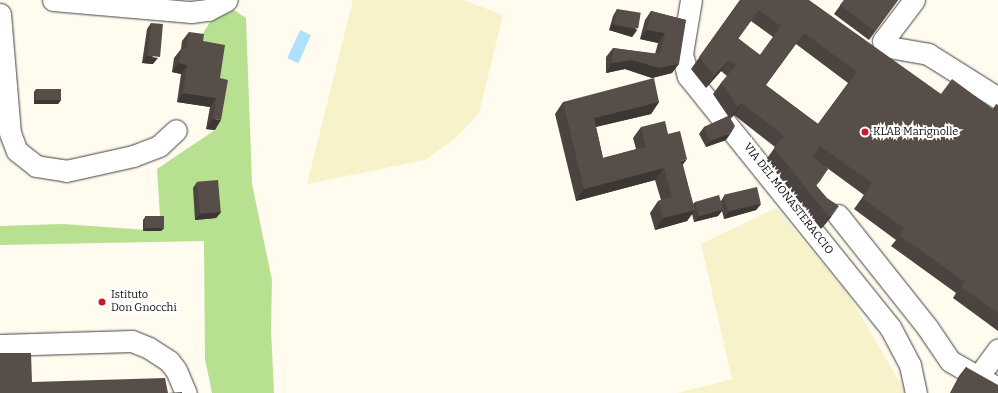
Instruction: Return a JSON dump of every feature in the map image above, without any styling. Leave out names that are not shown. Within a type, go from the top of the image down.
[{"type":"street","points":[[53,0],[192,12],[208,10],[227,0]]},
{"type":"street","name":"VIA DEL MONASTERACCIO","points":[[691,0],[682,54],[688,76],[890,327],[910,365],[916,393]]},
{"type":"street","points":[[914,0],[883,41],[889,47],[928,54],[998,98]]},
{"type":"street","points":[[0,14],[10,133],[17,151],[36,166],[66,171],[133,156],[159,146],[176,130]]},
{"type":"street","points":[[838,215],[927,327],[950,361],[998,388]]},
{"type":"street","points":[[0,345],[132,341],[149,348],[169,362],[176,370],[186,393]]},
{"type":"street","points":[[978,377],[998,348]]},
{"type":"shaded area","points":[[353,0],[463,0],[503,15],[479,113],[456,138],[425,160],[307,184]]},
{"type":"shaded area","points":[[776,208],[850,297],[906,393],[678,393],[732,379],[701,244]]},
{"type":"green space","points":[[234,10],[246,18],[252,184],[272,280],[271,329],[274,393],[212,393],[205,359],[204,241],[0,245],[0,226],[63,224],[161,231],[157,169],[215,130],[197,43],[210,22]]},
{"type":"water","points":[[300,30],[311,35],[298,63],[287,58]]},
{"type":"building","points":[[740,0],[809,0],[941,94],[952,79],[993,109],[996,104],[998,105],[998,313],[961,287],[965,282],[899,235],[904,228],[862,198],[872,183],[820,146],[813,157],[828,169],[816,185],[827,198],[839,206],[829,217],[774,148],[784,136],[742,103],[738,107],[721,83],[736,65],[729,60],[714,76],[699,57]],"holes":[[[759,10],[781,26],[760,55],[738,38]],[[804,33],[857,72],[818,124],[765,85]]]},
{"type":"building","points":[[844,0],[898,0],[875,31],[840,5]]},
{"type":"building","points":[[617,9],[641,13],[638,29],[614,25]]},
{"type":"building","points":[[651,11],[686,20],[679,64],[659,68],[632,60],[612,63],[613,48],[660,54],[665,33],[647,30]]},
{"type":"building","points":[[151,23],[163,24],[160,57],[148,56]]},
{"type":"building","points":[[189,32],[204,34],[203,41],[225,45],[220,78],[228,80],[221,120],[213,119],[216,98],[183,93],[187,65],[179,63],[181,49],[186,49]]},
{"type":"building","points":[[654,78],[659,102],[594,118],[603,158],[646,147],[641,127],[665,121],[668,134],[680,131],[687,159],[681,161],[695,210],[663,218],[658,201],[672,197],[664,168],[584,189],[563,102]]},
{"type":"building","points":[[36,89],[61,89],[61,100],[36,100]]},
{"type":"building","points":[[729,116],[735,126],[731,133],[710,141],[704,127]]},
{"type":"building","points":[[218,180],[221,212],[200,214],[197,182]]},
{"type":"building","points":[[757,187],[761,204],[728,211],[724,195]]},
{"type":"building","points":[[719,195],[723,209],[699,216],[695,202]]},
{"type":"building","points":[[145,216],[164,216],[164,228],[145,228]]},
{"type":"building","points":[[0,353],[31,353],[32,382],[165,378],[168,393],[0,393]]},
{"type":"building","points":[[966,367],[998,385],[998,393],[951,393]]},
{"type":"place","name":"KLAB Marignolle","points":[[865,132]]},
{"type":"place","name":"Istituto Don Gnocchi","points":[[102,302]]}]
